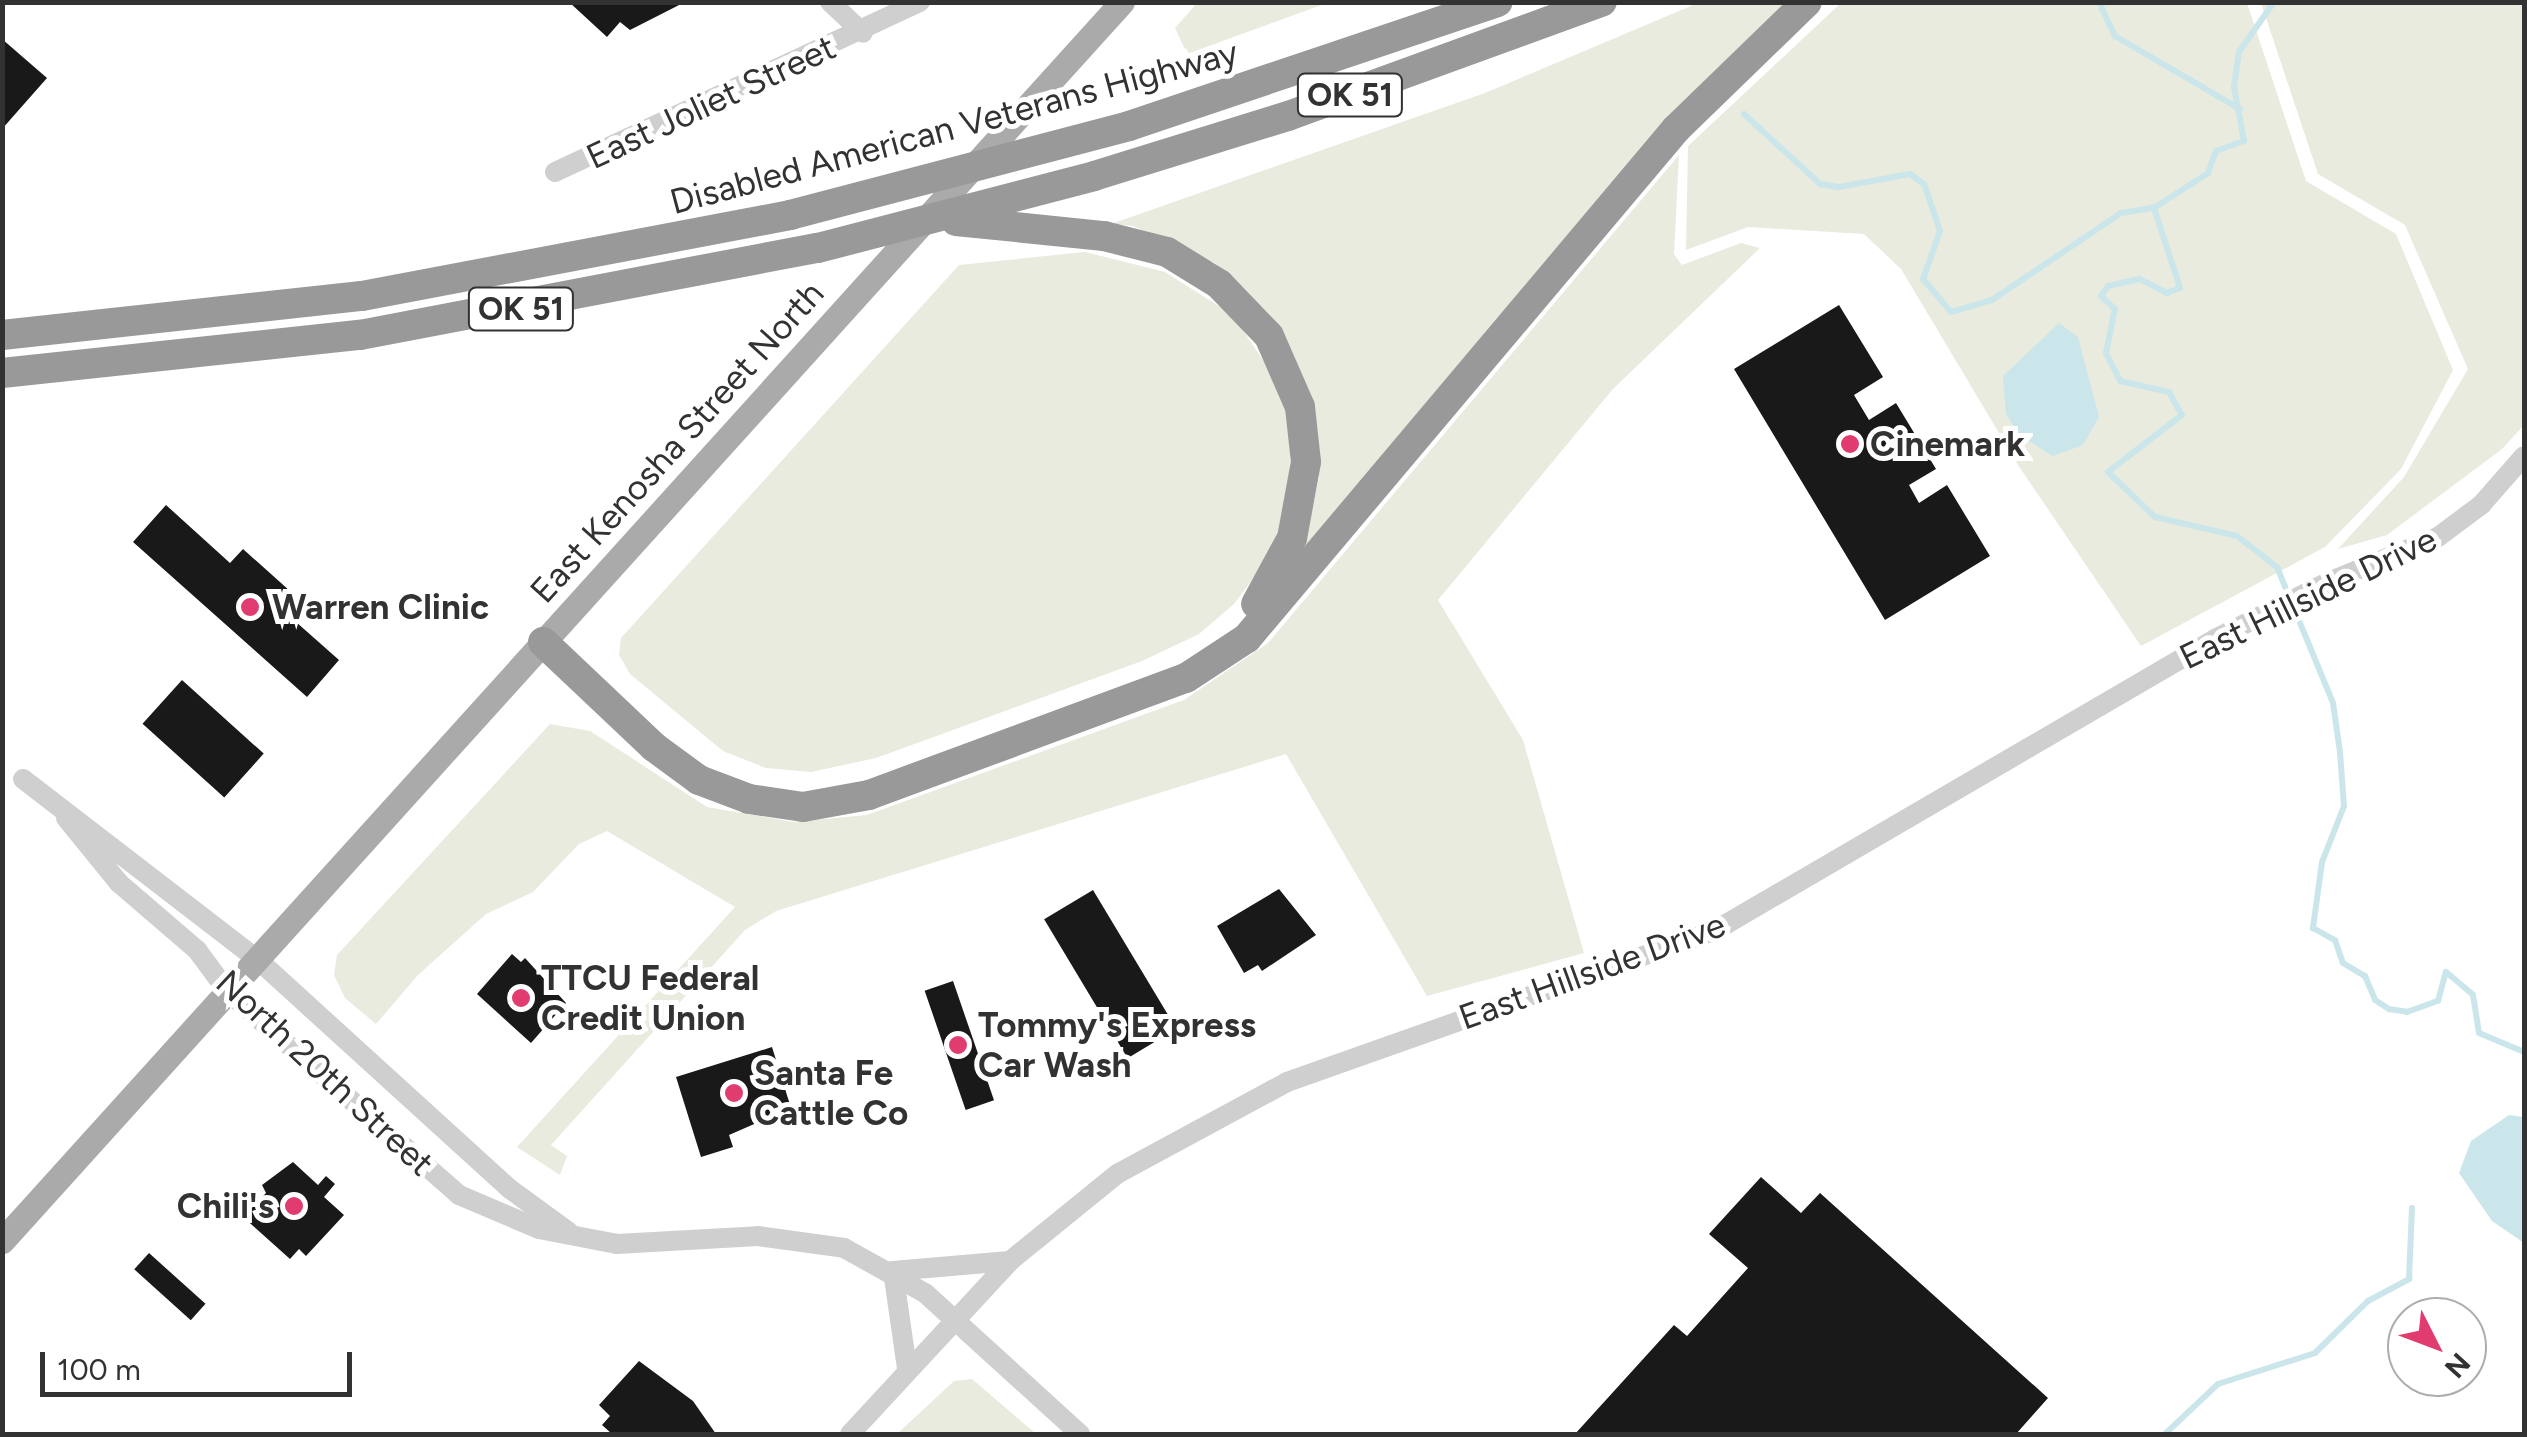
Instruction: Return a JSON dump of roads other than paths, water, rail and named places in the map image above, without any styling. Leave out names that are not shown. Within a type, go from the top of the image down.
[{"type":"highway","name":"Disabled American Veterans Highway","points":[[2,335],[362,296],[772,218],[1129,126],[1498,2]]},
{"type":"highway","name":"OK 51","points":[[2,373],[360,335],[496,313],[934,219],[1288,116],[1602,2]]},
{"type":"highway","points":[[543,642],[615,713],[699,780],[749,799],[804,807],[869,795],[1186,678],[1247,638],[1676,128],[1807,2]]},
{"type":"highway","points":[[543,642],[589,665],[664,736],[711,768],[799,790],[874,775],[1158,674],[1235,626],[1283,560],[1304,489],[1300,407],[1269,336],[1219,284],[1167,252],[1104,236],[934,219]]},
{"type":"main road","name":"East Kenosha Street North","points":[[2,1240],[1122,2]]},
{"type":"street","points":[[830,2],[863,33]]},
{"type":"street","name":"East Joliet Street","points":[[555,172],[863,33],[920,2]]},
{"type":"street","name":"East Hillside Drive","points":[[850,1434],[907,1368],[1010,1262],[1116,1174],[1287,1082],[1716,930],[2259,616],[2326,582],[2438,537],[2480,504],[2524,456]]},
{"type":"street","name":"North 20th Street","points":[[23,780],[66,818],[119,883],[197,950],[228,992],[460,1195],[512,1220],[574,1236],[668,1246],[758,1236],[802,1239],[844,1248],[893,1272],[953,1319],[1080,1434]]},
{"type":"street","name":"North 20th Street","points":[[66,818],[132,859],[214,932],[256,959],[510,1189],[574,1236]]},
{"type":"street","points":[[907,1368],[893,1272],[1010,1262]]},
{"type":"water","points":[[2059,323],[2078,337],[2099,417],[2083,445],[2053,456],[2019,435],[2006,414],[2003,376]]},
{"type":"water","points":[[2509,1115],[2524,1117],[2524,1243],[2492,1221],[2459,1173],[2471,1141]]},
{"type":"waterway","points":[[2099,2],[2115,36],[2240,109]]},
{"type":"waterway","points":[[2154,208],[2208,173],[2216,151],[2244,141],[2234,87],[2239,52],[2274,2]]},
{"type":"waterway","points":[[1744,114],[1820,184],[1839,187],[1910,174],[1924,184],[1940,231],[1923,279],[1951,312],[1992,300],[2121,213],[2154,208],[2180,288],[2167,293],[2139,279],[2108,286],[2101,296],[2115,309],[2106,353],[2120,381],[2169,392],[2182,415],[2108,472],[2155,517],[2237,536],[2277,567],[2333,703],[2340,752],[2344,806],[2322,862],[2313,928],[2335,940],[2343,963],[2365,976],[2375,1000],[2389,1009],[2407,1012],[2438,1001],[2446,972],[2473,995],[2479,1033],[2524,1052]]},
{"type":"waterway","points":[[2165,1434],[2218,1384],[2315,1353],[2368,1301],[2409,1279],[2412,1208]]},
{"type":"place","name":"Cinemark","points":[[1850,444]]},
{"type":"place","name":"Warren Clinic","points":[[250,607]]},
{"type":"place","name":"TTCU Federal Credit Union","points":[[521,998]]},
{"type":"place","name":"Tommy's Express Car Wash","points":[[958,1045]]},
{"type":"place","name":"Santa Fe Cattle Co","points":[[734,1093]]},
{"type":"place","name":"Chili's","points":[[294,1206]]}]
